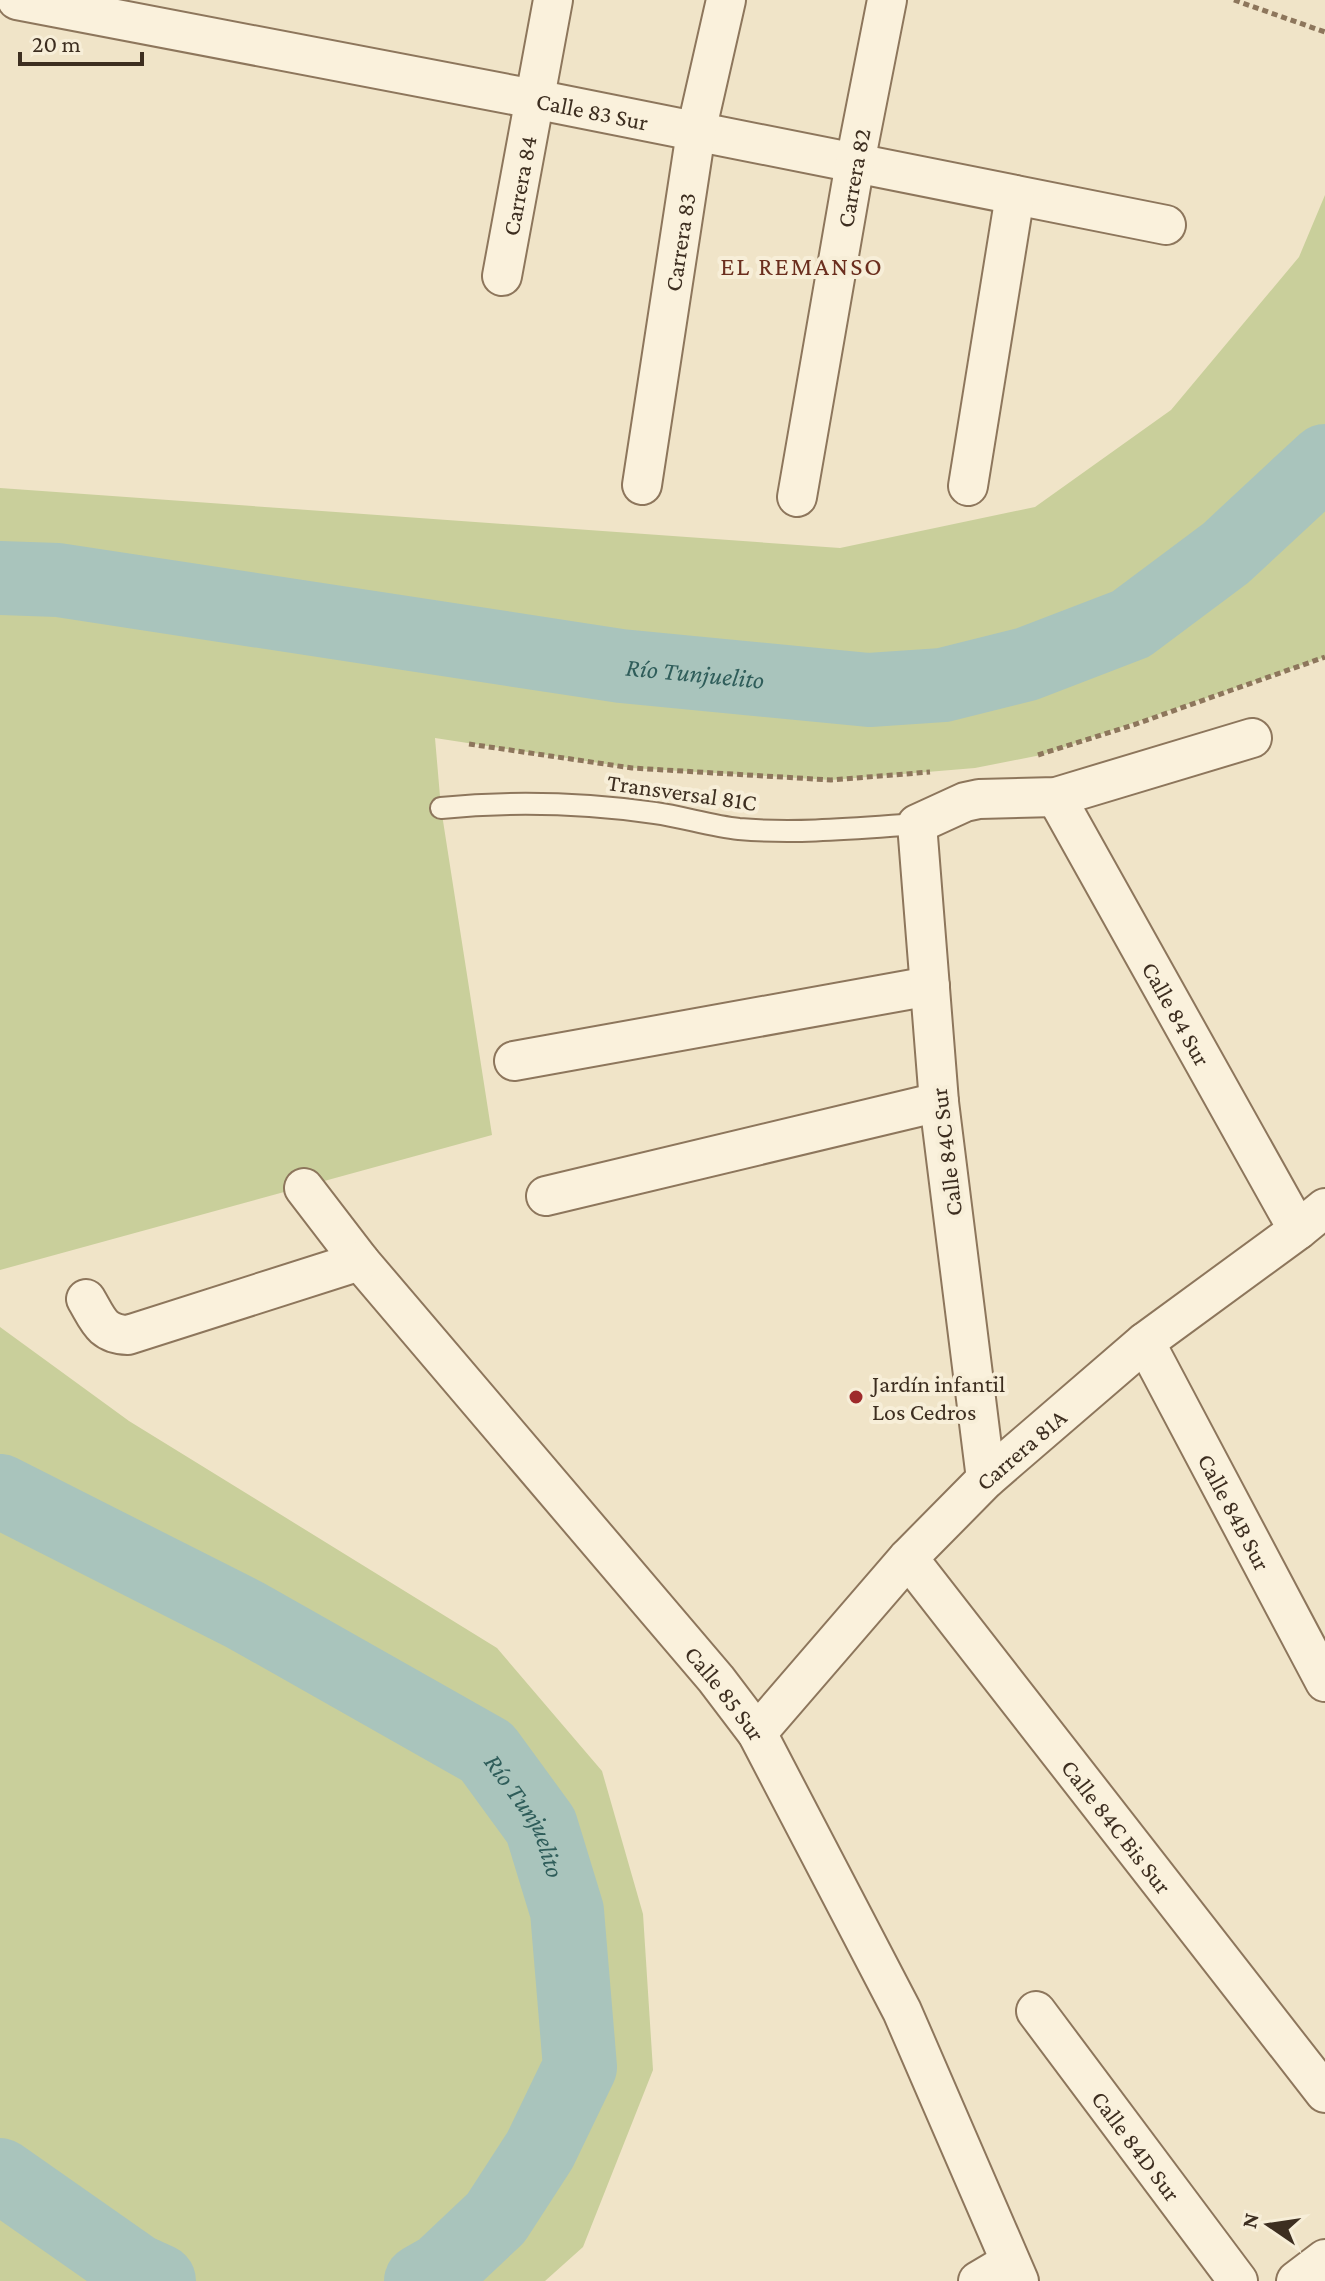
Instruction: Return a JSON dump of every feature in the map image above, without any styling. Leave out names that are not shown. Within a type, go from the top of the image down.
[{"type":"street","name":"Calle 83 Sur","points":[[17,0],[1166,225]]},
{"type":"street","name":"Carrera 84","points":[[502,276],[553,0]]},
{"type":"street","name":"Carrera 83","points":[[642,485],[696,132],[726,0]]},
{"type":"street","name":"Carrera 82","points":[[797,497],[855,163],[887,0]]},
{"type":"street","points":[[968,486],[1015,195]]},
{"type":"street","points":[[917,824],[965,802],[1056,797],[1252,738]]},
{"type":"street","name":"Calle 84 Sur","points":[[1056,797],[1312,1219]]},
{"type":"street","name":"Calle 84C Sur","points":[[917,824],[939,1102],[986,1479]]},
{"type":"street","points":[[514,1061],[930,986]]},
{"type":"street","points":[[546,1196],[939,1102]]},
{"type":"street","name":"Calle 85 Sur","points":[[304,1188],[360,1261],[716,1679],[757,1733],[902,2011],[1014,2271]]},
{"type":"street","name":"Carrera 81A","points":[[757,1733],[908,1558],[986,1479],[1145,1342],[1312,1219]]},
{"type":"street","points":[[86,1299],[104,1329],[114,1334],[128,1335],[360,1261]]},
{"type":"street","name":"Calle 84B Sur","points":[[1145,1342],[1325,1682]]},
{"type":"street","name":"Calle 84C Bis Sur","points":[[908,1558],[1325,2093]]},
{"type":"street","name":"Calle 84D Sur","points":[[1036,2011],[1238,2281]]},
{"type":"street","points":[[1296,2281],[1325,2259]]},
{"type":"street","points":[[978,2281],[1014,2271]]},
{"type":"lane","name":"Transversal 81C","points":[[441,808],[499,802],[587,805],[656,813],[739,829],[816,830],[917,824]]},
{"type":"path","points":[[1234,0],[1325,32]]},
{"type":"path","points":[[1027,758],[1136,724],[1325,657]]},
{"type":"path","points":[[469,744],[632,768],[831,780],[937,771]]},
{"type":"green space","points":[[1325,195],[1325,657],[1041,755],[975,768],[831,780],[632,768],[435,738],[441,808],[492,1135],[0,1270],[0,488],[840,548],[1035,507],[1171,410],[1299,257]]},
{"type":"green space","points":[[0,1327],[129,1421],[497,1648],[602,1771],[643,1914],[653,2070],[583,2247],[545,2281],[0,2281]]},
{"type":"waterway","name":"Río Tunjuelito","points":[[0,578],[58,580],[621,666],[869,690],[943,685],[1027,664],[1131,624],[1226,553],[1325,461]]},
{"type":"waterway","name":"Río Tunjuelito","points":[[0,1491],[245,1615],[487,1752],[541,1826],[567,1911],[580,2067],[540,2150],[496,2218],[442,2269],[421,2281]]},
{"type":"waterway","name":"Río Tunjuelito","points":[[0,2175],[137,2271],[159,2281]]},
{"type":"place","name":"Jardín infantil Los Cedros","points":[[856,1397]]},
{"type":"district","name":"EL REMANSO","points":[[802,266]]}]
